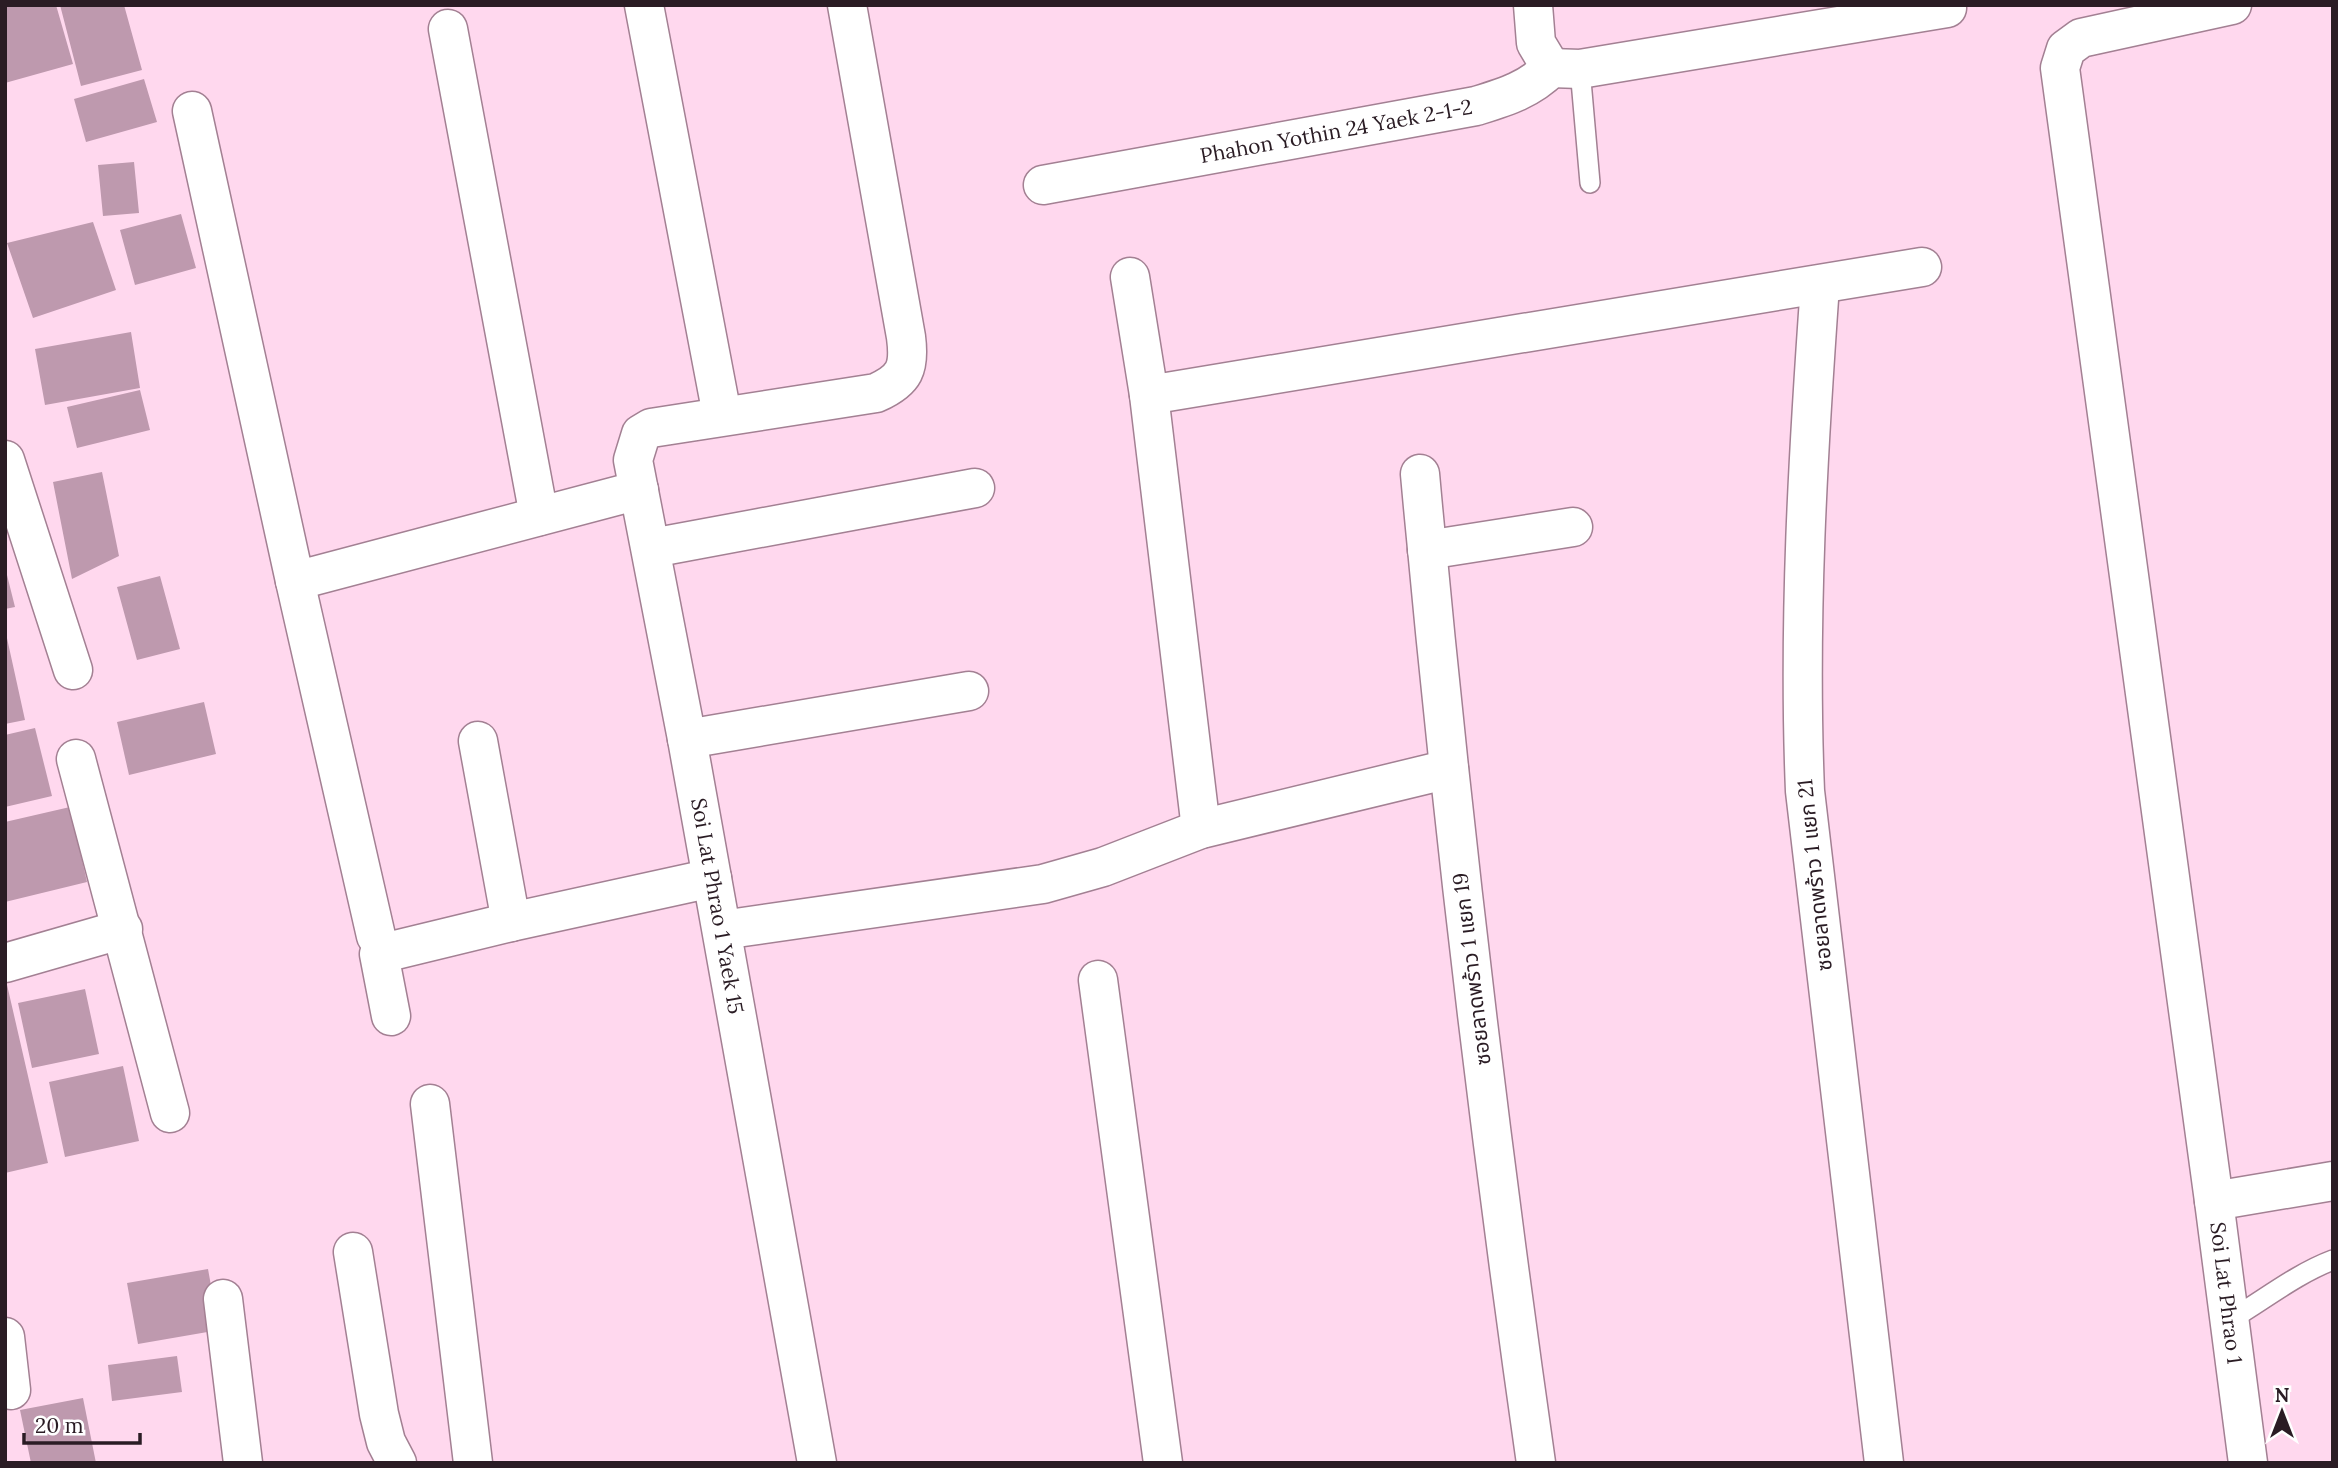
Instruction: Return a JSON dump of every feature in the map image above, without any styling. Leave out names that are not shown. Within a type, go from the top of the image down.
[{"type":"street","points":[[644,5],[722,415],[876,393],[893,386],[903,374],[908,357],[906,337],[847,5]]},
{"type":"street","points":[[1533,5],[1536,43],[1566,68],[1947,8]]},
{"type":"street","points":[[2214,1201],[2060,68],[2066,49],[2081,37],[2232,5]]},
{"type":"street","points":[[448,29],[539,516]]},
{"type":"street","name":"Phahon Yothin 24 Yaek 2-1-2","points":[[1043,185],[1476,106],[1515,94],[1566,68]]},
{"type":"street","points":[[192,111],[376,936]]},
{"type":"street","points":[[1149,395],[1922,267]]},
{"type":"street","points":[[1130,277],[1149,395],[1200,830]]},
{"type":"street","name":"ซอยลาดพร้าว 1 แยก 21","points":[[1820,285],[1810,421],[1801,700],[1805,791],[1884,1463]]},
{"type":"street","name":"Soi Lat Phrao 1 Yaek 15","points":[[722,415],[651,428],[641,434],[633,460],[652,548],[817,1463]]},
{"type":"street","points":[[5,460],[73,670]]},
{"type":"street","name":"ซอยลาดพร้าว 1 แยก 19","points":[[1420,474],[1449,769],[1503,1234],[1536,1463]]},
{"type":"street","points":[[652,548],[975,488]]},
{"type":"street","points":[[295,581],[639,490]]},
{"type":"street","points":[[1427,550],[1573,527]]},
{"type":"street","points":[[687,739],[969,691]]},
{"type":"street","points":[[478,741],[511,922]]},
{"type":"street","points":[[76,759],[170,1113]]},
{"type":"street","points":[[722,930],[1042,884],[1103,867],[1200,830],[1449,769]]},
{"type":"street","points":[[391,1016],[379,954],[712,878]]},
{"type":"street","points":[[5,963],[123,929]]},
{"type":"street","points":[[1098,980],[1163,1463]]},
{"type":"street","points":[[430,1104],[473,1463]]},
{"type":"street","name":"Soi Lat Phrao 1","points":[[2248,1463],[2214,1201],[2333,1181]]},
{"type":"street","points":[[353,1252],[379,1415],[386,1442],[397,1463]]},
{"type":"street","points":[[223,1299],[243,1463]]},
{"type":"street","points":[[5,1338],[11,1390]]},
{"type":"lane","points":[[1566,68],[1590,183]]},
{"type":"lane","points":[[2230,1320],[2279,1290],[2305,1270],[2333,1260]]},
{"type":"building","points":[[5,5],[56,5],[73,64],[5,83]]},
{"type":"building","points":[[60,5],[124,5],[142,70],[81,86]]},
{"type":"building","points":[[144,79],[157,122],[86,142],[74,99]]},
{"type":"building","points":[[134,162],[139,213],[103,216],[98,165]]},
{"type":"building","points":[[181,214],[196,268],[135,285],[120,230]]},
{"type":"building","points":[[93,222],[116,290],[33,318],[7,243]]},
{"type":"building","points":[[131,332],[140,388],[45,405],[35,349]]},
{"type":"building","points":[[140,390],[150,430],[77,448],[67,407]]},
{"type":"building","points":[[102,472],[119,556],[72,579],[53,482]]},
{"type":"building","points":[[5,567],[15,607],[5,609]]},
{"type":"building","points":[[160,576],[180,649],[137,660],[117,587]]},
{"type":"building","points":[[5,629],[25,720],[5,724]]},
{"type":"building","points":[[204,702],[216,754],[129,775],[117,722]]},
{"type":"building","points":[[35,728],[52,796],[5,807],[5,735]]},
{"type":"building","points":[[70,807],[87,882],[5,902],[5,822]]},
{"type":"building","points":[[5,976],[48,1163],[5,1173]]},
{"type":"building","points":[[85,989],[99,1054],[32,1068],[18,1003]]},
{"type":"building","points":[[123,1066],[139,1141],[65,1157],[49,1082]]},
{"type":"building","points":[[208,1269],[219,1330],[138,1344],[127,1283]]},
{"type":"building","points":[[177,1356],[182,1392],[112,1401],[108,1365]]},
{"type":"building","points":[[83,1398],[96,1463],[31,1463],[20,1410]]}]
